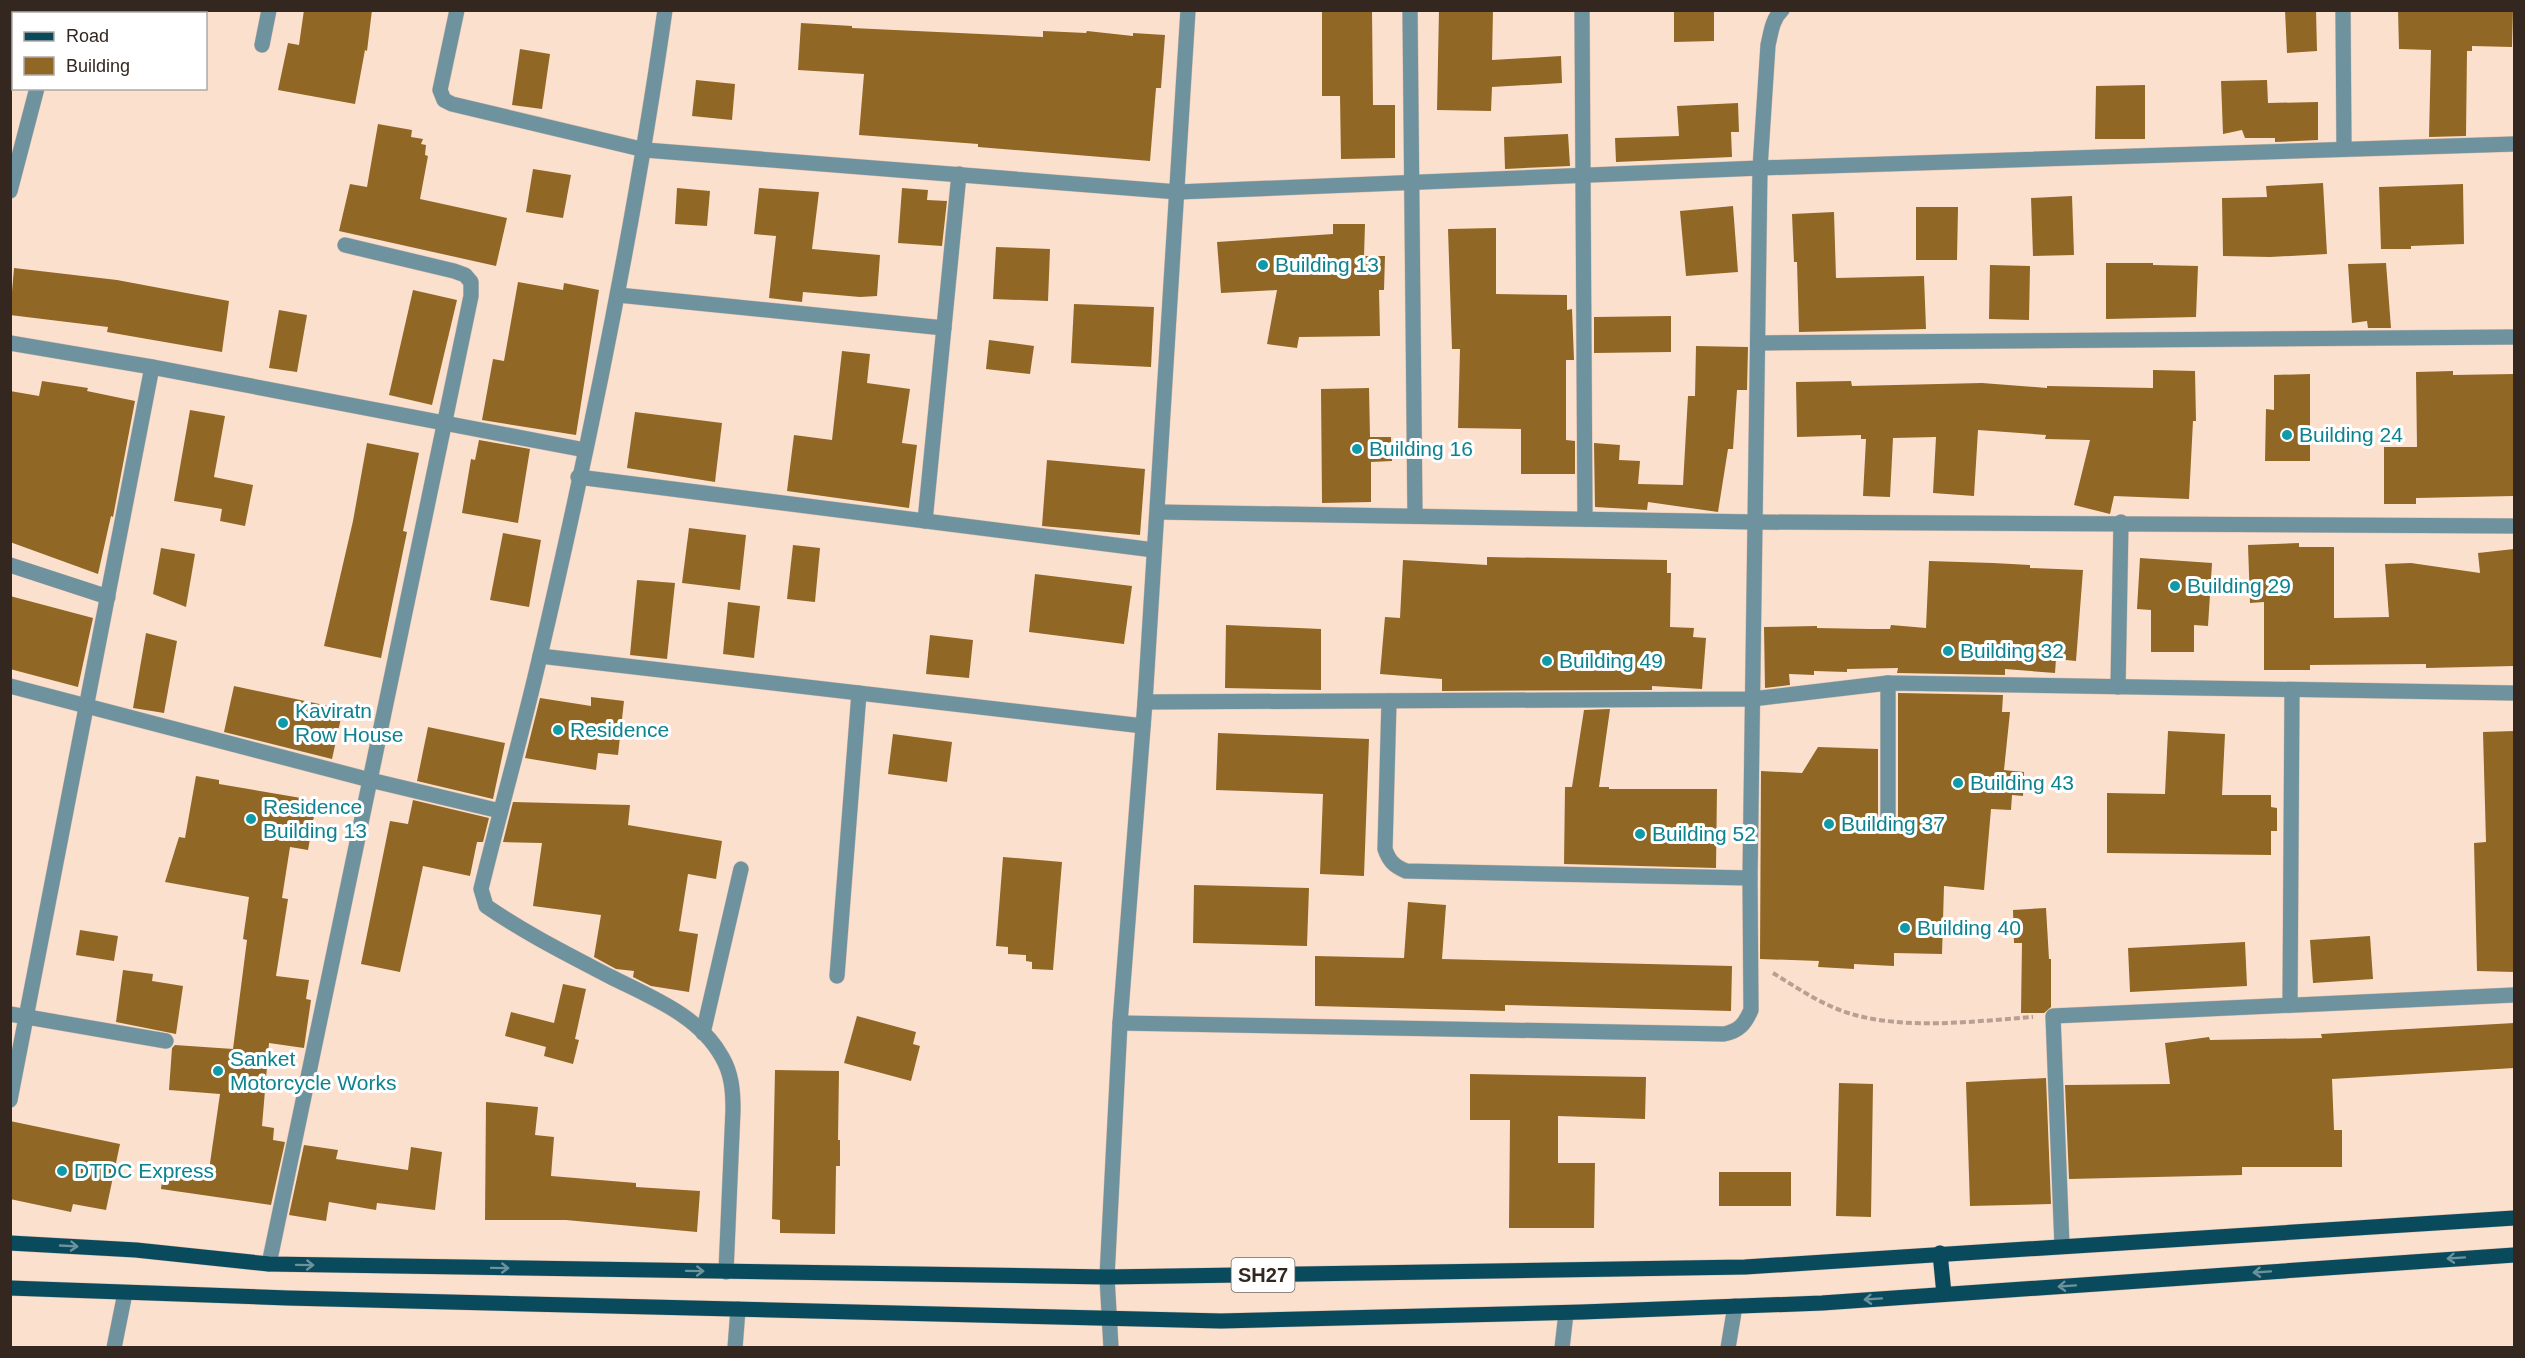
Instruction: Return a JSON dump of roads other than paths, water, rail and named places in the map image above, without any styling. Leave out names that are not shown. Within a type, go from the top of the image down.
[{"type":"main road","name":"SH27","points":[[10,1243],[136,1250],[269,1264],[1107,1277],[1745,1267],[2514,1218]]},
{"type":"main road","points":[[1940,1253],[1944,1294]]},
{"type":"main road","name":"SH27","points":[[10,1288],[125,1293],[1221,1321],[1735,1306],[1944,1294],[2514,1254]]},
{"type":"street","points":[[262,45],[269,10]]},
{"type":"street","points":[[457,10],[440,90],[444,100],[452,104],[645,150],[1178,192],[1760,168],[2514,144]]},
{"type":"street","points":[[664,10],[645,150],[618,295],[540,656],[481,888],[486,906],[515,926],[684,1015],[704,1033],[722,1057],[732,1084],[733,1110],[726,1272]]},
{"type":"street","points":[[1111,1347],[1107,1277],[1120,1023],[1158,512],[1188,10]]},
{"type":"street","points":[[1410,10],[1414,516]]},
{"type":"street","points":[[1582,10],[1585,519]]},
{"type":"street","points":[[1120,1023],[1724,1034],[1736,1032],[1746,1022],[1751,1010],[1749,959],[1760,168],[1768,45],[1772,27],[1782,10]]},
{"type":"street","points":[[2343,10],[2344,149]]},
{"type":"street","points":[[10,191],[36,90]]},
{"type":"street","points":[[925,521],[959,174]]},
{"type":"street","points":[[269,1264],[471,296],[471,282],[465,275],[345,245]]},
{"type":"street","points":[[618,295],[944,328]]},
{"type":"street","points":[[1758,343],[2514,337]]},
{"type":"street","points":[[10,343],[152,367],[585,450]]},
{"type":"street","points":[[10,1100],[152,367]]},
{"type":"street","points":[[579,477],[1154,550]]},
{"type":"street","points":[[1158,512],[1755,522],[2121,522],[2514,526]]},
{"type":"street","points":[[2118,687],[2121,522]]},
{"type":"street","points":[[10,565],[108,597]]},
{"type":"street","points":[[540,656],[1143,726]]},
{"type":"street","points":[[1145,702],[1752,699],[1888,683],[2514,693]]},
{"type":"street","points":[[1888,683],[1888,821]]},
{"type":"street","points":[[10,686],[370,780],[500,811]]},
{"type":"street","points":[[2290,1005],[2292,691]]},
{"type":"street","points":[[837,976],[859,693]]},
{"type":"street","points":[[1389,701],[1385,849],[1389,859],[1396,867],[1406,871],[1750,878]]},
{"type":"street","points":[[704,1033],[741,869]]},
{"type":"street","points":[[2062,1246],[2053,1016],[2514,995]]},
{"type":"street","points":[[10,1014],[166,1041]]},
{"type":"street","points":[[114,1347],[125,1293]]},
{"type":"street","points":[[1728,1347],[1735,1306]]},
{"type":"street","points":[[735,1347],[738,1309]]},
{"type":"street","points":[[1562,1347],[1566,1312]]},
{"type":"place","name":"Building 13","points":[[1263,265]]},
{"type":"place","name":"Building 24","points":[[2287,435]]},
{"type":"place","name":"Building 16","points":[[1357,449]]},
{"type":"place","name":"Building 29","points":[[2175,586]]},
{"type":"place","name":"Building 32","points":[[1948,651]]},
{"type":"place","name":"Building 49","points":[[1547,661]]},
{"type":"place","name":"Kaviratn Row House","points":[[283,723]]},
{"type":"place","name":"Residence","points":[[558,730]]},
{"type":"place","name":"Building 43","points":[[1958,783]]},
{"type":"place","name":"Residence Building 13","points":[[251,819]]},
{"type":"place","name":"Building 37","points":[[1829,824]]},
{"type":"place","name":"Building 52","points":[[1640,834]]},
{"type":"place","name":"Building 40","points":[[1905,928]]},
{"type":"place","name":"Sanket Motorcycle Works","points":[[218,1071]]},
{"type":"place","name":"DTDC Express","points":[[62,1171]]}]
